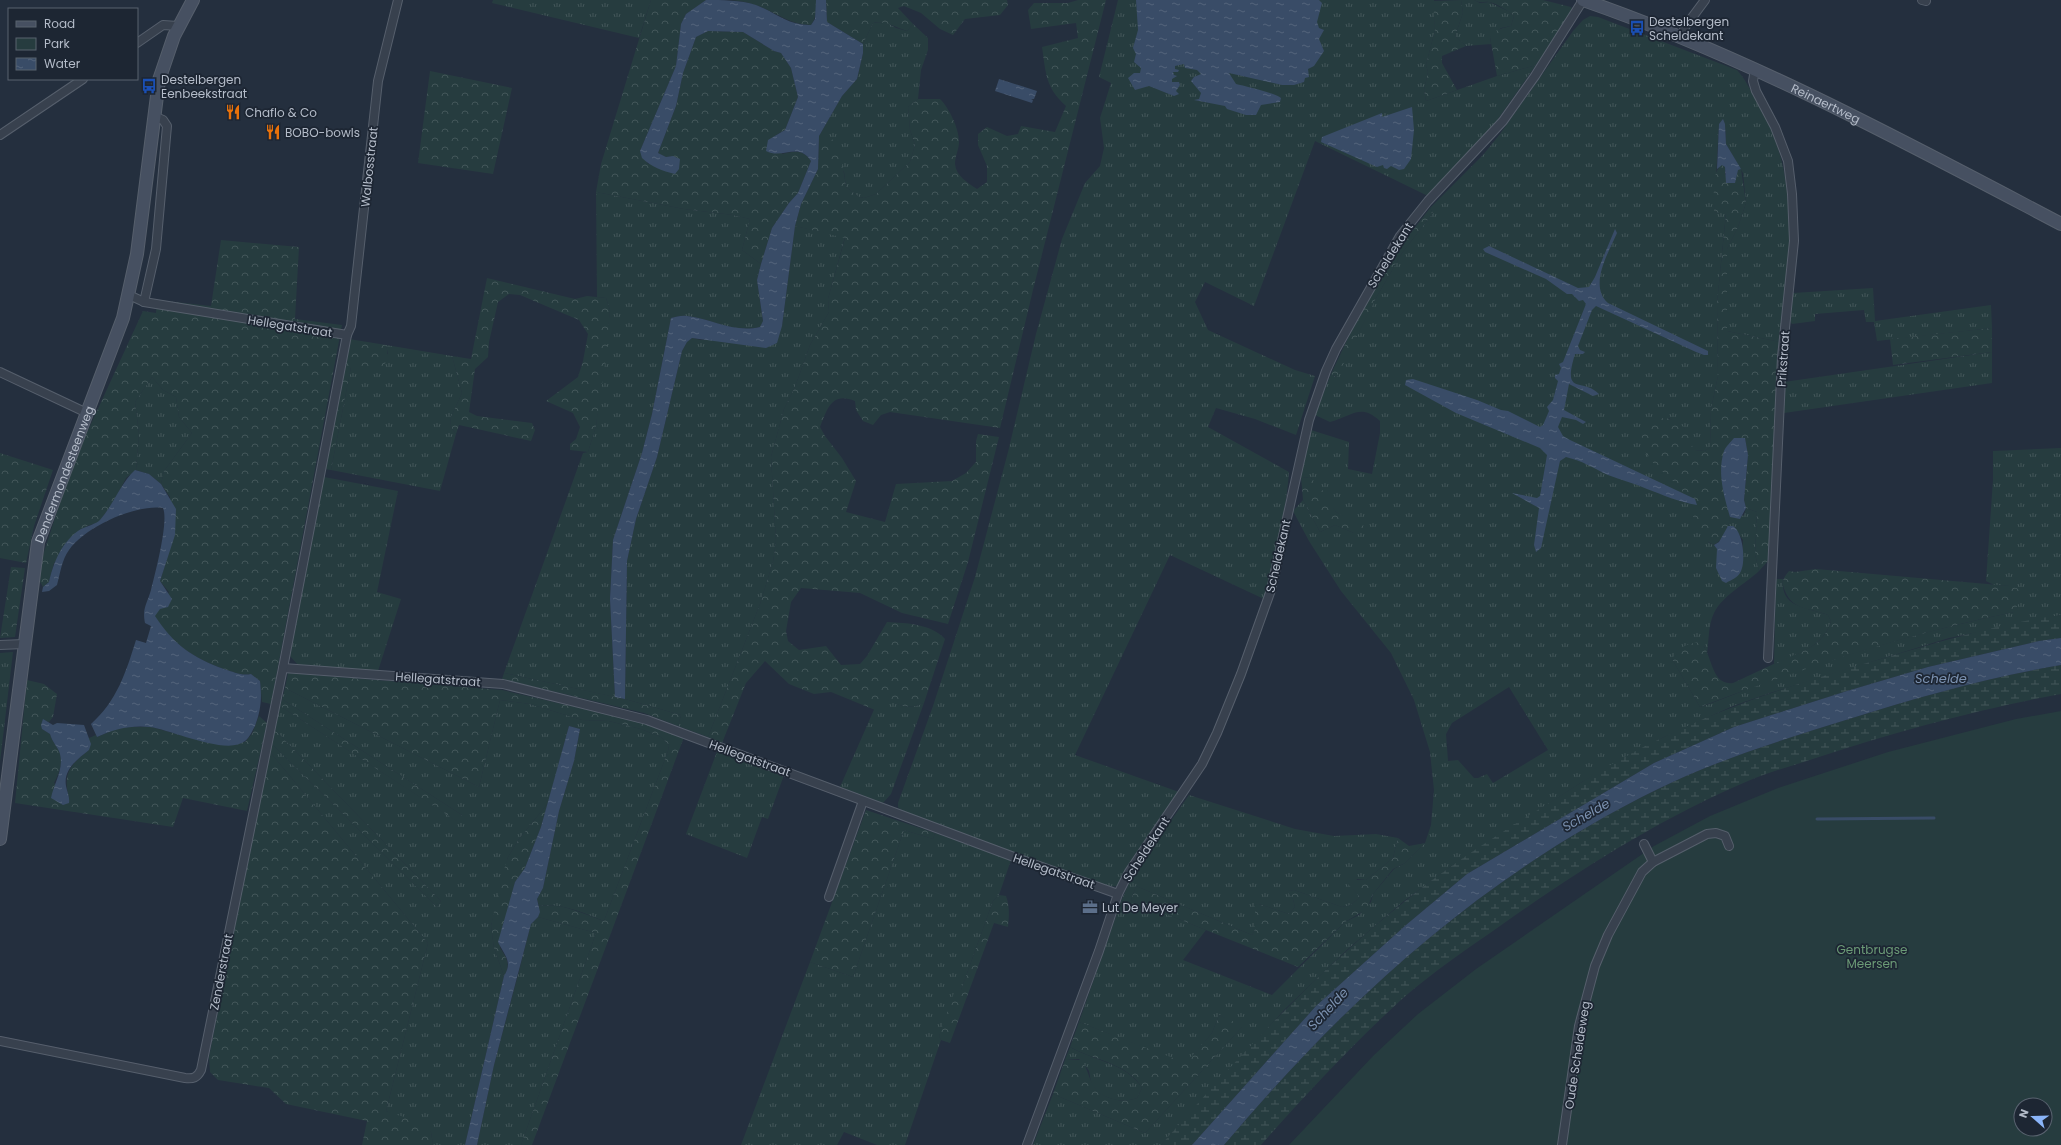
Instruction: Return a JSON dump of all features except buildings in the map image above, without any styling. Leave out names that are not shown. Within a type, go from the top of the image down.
[{"type":"main road","name":"Dendermondesteenweg","points":[[0,839],[38,542],[123,318],[129,295],[143,214],[159,80],[178,26],[193,0]]},
{"type":"main road","name":"Reinaertweg","points":[[1583,0],[1681,37],[1755,69],[1896,138],[2061,224]]},
{"type":"street","name":"Walbosstraat","points":[[347,335],[351,326],[378,81],[398,0]]},
{"type":"street","name":"Scheldekant","points":[[1027,1145],[1099,951],[1118,894],[1148,843],[1190,784],[1218,733],[1267,601],[1309,420],[1326,371],[1336,349],[1400,236],[1428,201],[1503,121],[1535,76],[1583,0]]},
{"type":"street","points":[[1681,37],[1705,0]]},
{"type":"street","points":[[138,42],[164,25],[178,26]]},
{"type":"street","name":"Prikstraat","points":[[1755,69],[1753,81],[1756,91],[1775,126],[1788,161],[1792,194],[1794,241],[1782,358],[1768,658]]},
{"type":"street","points":[[0,135],[82,80]]},
{"type":"street","points":[[144,302],[156,249],[167,126],[163,120],[154,116]]},
{"type":"street","name":"Hellegatstraat","points":[[129,295],[144,302],[347,335],[283,668],[503,684],[647,720],[769,764],[1014,858],[1118,894]]},
{"type":"street","points":[[0,372],[87,412]]},
{"type":"street","points":[[0,645],[24,644]]},
{"type":"street","name":"Zenderstraat","points":[[0,1041],[185,1078],[193,1079],[199,1076],[202,1070],[283,668]]},
{"type":"street","points":[[828,897],[863,801]]},
{"type":"street","name":"Oude Scheldeweg","points":[[1562,1145],[1579,1026],[1595,966],[1608,935],[1642,872],[1653,862],[1707,834],[1716,833],[1725,836],[1729,846]]},
{"type":"street","points":[[1644,844],[1653,862]]},
{"type":"green space","points":[[493,0],[651,0],[639,38],[492,3]]},
{"type":"green space","points":[[651,0],[706,0],[686,14],[681,24],[676,66],[640,151],[648,164],[673,156],[666,157],[658,153],[676,106],[683,73],[696,37],[708,31],[743,32],[774,51],[781,53],[791,68],[798,97],[785,130],[776,135],[782,154],[798,152],[805,154],[811,161],[798,193],[789,203],[772,228],[761,264],[742,250],[750,219],[733,215],[684,209],[596,192],[601,164]]},
{"type":"green space","points":[[731,0],[816,0],[816,13],[811,25],[796,23],[752,4]]},
{"type":"green space","points":[[826,0],[1007,0],[1008,5],[1000,15],[965,19],[953,35],[940,29],[921,13],[904,6],[898,8],[913,24],[907,31],[887,24],[873,23],[863,44],[827,22]]},
{"type":"green space","points":[[1078,0],[1106,0],[1000,428],[890,412],[881,415],[873,425],[863,421],[856,410],[855,401],[840,398],[831,404],[820,427],[856,481],[846,512],[885,522],[896,484],[952,481],[966,473],[976,462],[976,441],[978,434],[999,437],[968,562],[948,624],[902,613],[860,593],[801,588],[791,602],[786,631],[788,641],[799,650],[826,646],[841,665],[860,664],[867,656],[887,622],[918,625],[940,634],[945,639],[924,703],[912,706],[902,706],[880,697],[875,710],[831,692],[814,694],[789,684],[765,661],[746,683],[722,743],[708,737],[760,604],[773,562],[776,541],[771,457],[784,409],[795,387],[810,345],[829,312],[828,299],[845,238],[795,226],[801,204],[818,169],[819,136],[826,133],[835,143],[844,173],[846,187],[859,197],[864,198],[876,194],[910,162],[915,145],[910,130],[908,107],[918,99],[940,99],[950,113],[959,137],[955,161],[956,168],[963,179],[977,189],[987,182],[987,166],[978,145],[978,134],[987,127],[1007,136],[1018,134],[1021,126],[1055,132],[1066,106],[1050,86],[1042,47],[1078,38],[1076,23],[1031,29],[1028,10],[1034,3],[1068,3]]},
{"type":"green space","points":[[1118,0],[1434,0],[1435,30],[1426,65],[1428,72],[1424,90],[1426,101],[1497,76],[1536,65],[1493,126],[1428,196],[1315,141],[1254,306],[1205,282],[1195,302],[1208,330],[1295,370],[1315,376],[1296,435],[1255,419],[1216,408],[1208,427],[1289,472],[1279,536],[1264,599],[1170,555],[1075,755],[1179,792],[1117,886],[1107,887],[902,811],[898,807],[898,803],[933,706],[975,577],[1008,452],[1036,334],[1062,239],[1085,183],[1100,166],[1104,148],[1100,118],[1111,83],[1099,77]]},
{"type":"green space","points":[[1461,0],[1474,0],[1480,3],[1489,2],[1508,11],[1514,16],[1511,26],[1501,28],[1490,37],[1491,44],[1466,46],[1455,36],[1463,13]]},
{"type":"green space","points":[[1461,0],[1463,13],[1455,36],[1466,46],[1442,56],[1442,63],[1457,90],[1426,101],[1424,90],[1428,72],[1426,65],[1435,30],[1433,1]]},
{"type":"green space","points":[[1474,0],[1543,0],[1571,7],[1573,11],[1536,65],[1497,76],[1490,37],[1502,28],[1511,26],[1514,16],[1495,4],[1489,2],[1478,2]]},
{"type":"green space","points":[[1590,16],[1598,17],[1737,70],[1757,101],[1771,129],[1781,159],[1787,188],[1789,249],[1780,342],[1727,331],[1727,249],[1738,227],[1746,203],[1743,173],[1726,144],[1725,124],[1723,120],[1719,124],[1714,212],[1726,213],[1717,303],[1718,376],[1711,409],[1710,447],[1705,451],[1693,450],[1684,428],[1669,418],[1651,459],[1683,492],[1709,543],[1714,545],[1741,571],[1743,540],[1733,526],[1728,526],[1730,517],[1736,518],[1744,515],[1746,508],[1757,512],[1755,554],[1759,571],[1729,595],[1714,613],[1709,633],[1707,654],[1704,646],[1672,659],[1700,707],[1768,681],[1859,651],[1952,626],[2014,612],[2010,586],[1994,585],[1986,581],[1993,480],[1993,451],[2061,448],[2061,615],[1949,638],[1770,693],[1733,706],[1662,738],[1582,782],[1449,868],[1404,901],[1349,948],[1286,1008],[1161,1145],[1033,1145],[1053,1094],[1145,1133],[1242,1027],[1219,1015],[1212,1033],[1186,1064],[1079,1022],[1122,899],[1132,876],[1189,795],[1295,829],[1334,836],[1376,834],[1398,838],[1393,858],[1366,880],[1357,879],[1353,889],[1360,897],[1351,905],[1342,907],[1294,890],[1288,891],[1293,899],[1295,907],[1289,914],[1255,904],[1255,929],[1252,935],[1136,886],[1131,900],[1206,930],[1183,960],[1272,995],[1345,922],[1359,915],[1371,902],[1373,894],[1394,869],[1405,863],[1425,843],[1431,825],[1434,790],[1430,752],[1414,700],[1391,653],[1341,591],[1309,541],[1293,511],[1303,500],[1320,532],[1335,525],[1354,533],[1346,518],[1336,512],[1311,478],[1301,477],[1311,430],[1349,442],[1348,469],[1372,474],[1380,433],[1380,421],[1367,413],[1361,412],[1356,412],[1330,422],[1315,415],[1331,374],[1336,377],[1376,298],[1402,253],[1433,213],[1430,208],[1483,155],[1500,134],[1573,31],[1583,20]],"holes":[[[1509,687],[1548,750],[1493,783],[1487,774],[1474,778],[1458,760],[1448,761],[1446,734],[1452,723]]]},
{"type":"green space","points":[[886,22],[896,28],[907,31],[913,24],[928,38],[928,50],[921,70],[918,99],[908,107],[910,130],[915,145],[910,162],[876,194],[864,198],[859,197],[846,187],[844,172],[819,136],[842,96],[857,79],[863,53],[863,44],[873,23]]},
{"type":"green space","points":[[430,71],[512,88],[493,174],[418,163]]},
{"type":"green space","points":[[1722,164],[1725,167],[1725,175],[1736,175],[1738,170],[1741,169],[1746,203],[1738,227],[1727,249],[1727,331],[1780,342],[1776,382],[1784,382],[1784,413],[1776,552],[1759,571],[1755,554],[1757,512],[1746,508],[1744,500],[1748,455],[1745,438],[1734,438],[1723,487],[1730,517],[1723,537],[1714,545],[1708,541],[1698,529],[1682,491],[1650,459],[1643,446],[1642,437],[1648,424],[1654,420],[1661,418],[1669,419],[1677,422],[1684,428],[1694,450],[1705,451],[1710,447],[1711,409],[1718,376],[1717,303],[1726,214],[1714,212],[1714,180],[1718,168]]},
{"type":"green space","points":[[596,192],[684,209],[733,215],[750,219],[742,250],[761,264],[757,280],[763,322],[760,327],[731,327],[685,316],[671,318],[652,414],[642,453],[613,540],[610,599],[615,697],[504,673],[583,453],[588,452],[596,426],[610,310],[606,298],[597,297]]},
{"type":"green space","points":[[1430,208],[1433,213],[1402,253],[1376,298],[1337,377],[1331,374],[1365,302],[1396,252]]},
{"type":"green space","points":[[795,226],[845,237],[828,299],[829,312],[810,345],[795,387],[784,409],[771,457],[776,541],[773,562],[760,604],[708,737],[678,726],[681,715],[625,699],[627,561],[636,519],[657,457],[682,351],[687,342],[692,338],[701,340],[782,326]]},
{"type":"green space","points":[[221,240],[299,247],[295,319],[342,325],[271,704],[262,702],[260,681],[251,674],[234,672],[213,665],[193,655],[169,635],[154,616],[169,592],[160,581],[167,559],[170,497],[161,484],[164,471],[192,433],[179,417],[176,397],[163,390],[152,377],[135,402],[139,434],[136,470],[126,478],[114,501],[99,522],[87,526],[54,563],[49,582],[43,587],[39,580],[43,555],[73,463],[143,311],[156,313],[157,300],[211,306]]},
{"type":"green space","points":[[487,278],[575,299],[587,296],[606,298],[610,310],[606,356],[596,426],[588,452],[570,450],[570,444],[576,439],[580,427],[573,413],[546,401],[578,377],[583,361],[588,334],[579,320],[520,295],[509,294],[498,302],[489,342],[488,357],[475,369],[469,412],[477,416],[532,423],[535,430],[531,441],[459,425],[456,434],[450,426],[451,417],[462,393],[452,356],[471,359]]},
{"type":"green space","points":[[1873,288],[1875,321],[1991,305],[1992,328],[1877,341],[1874,322],[1866,322],[1864,310],[1815,314],[1815,321],[1792,324],[1790,321],[1793,293]]},
{"type":"green space","points":[[1992,328],[1992,352],[1893,365],[1890,339]]},
{"type":"green space","points":[[349,339],[386,345],[387,359],[386,363],[378,370],[351,367],[331,470],[325,469]]},
{"type":"green space","points":[[386,345],[452,356],[462,393],[451,417],[450,426],[456,434],[440,491],[331,470],[351,367],[388,354]]},
{"type":"green space","points":[[1992,352],[1992,383],[1784,413],[1784,382]]},
{"type":"green space","points":[[152,377],[163,390],[176,397],[179,417],[192,433],[164,471],[161,484],[149,474],[136,470],[139,434],[135,402]]},
{"type":"green space","points":[[0,453],[53,470],[34,526],[26,563],[0,558]]},
{"type":"green space","points":[[324,477],[398,491],[377,592],[401,599],[378,671],[298,665],[290,656]]},
{"type":"green space","points":[[1301,477],[1311,478],[1323,491],[1336,512],[1366,527],[1366,533],[1354,533],[1335,525],[1320,532],[1303,500]]},
{"type":"green space","points":[[11,567],[25,568],[15,637],[0,638]]},
{"type":"green space","points":[[1816,569],[2010,586],[2019,589],[2021,598],[2014,612],[1894,641],[1777,679],[1700,707],[1672,659],[1677,652],[1687,645],[1700,642],[1720,679],[1726,683],[1733,683],[1811,647],[1823,637],[1828,630],[1831,621],[1828,615],[1798,606],[1788,597],[1783,583],[1784,578],[1789,571],[1795,572]]},
{"type":"green space","points":[[1776,579],[1783,579],[1783,589],[1786,596],[1791,601],[1804,608],[1828,615],[1831,621],[1822,638],[1815,644],[1800,653],[1774,664]]},
{"type":"green space","points":[[2061,615],[2061,638],[2039,641],[1928,667],[1847,691],[1734,727],[1654,763],[1467,874],[1406,925],[1316,1006],[1192,1145],[1161,1145],[1247,1049],[1277,1018],[1371,929],[1455,863],[1602,770],[1647,745],[1689,725],[1771,693],[1950,639],[2039,618]]},
{"type":"green space","points":[[13,652],[0,762],[0,653]]},
{"type":"green space","points":[[2061,665],[2061,694],[1939,721],[1879,738],[1775,771],[1757,777],[1715,796],[1651,829],[1620,847],[1530,905],[1438,970],[1414,989],[1383,1016],[1347,1052],[1261,1145],[1224,1145],[1271,1091],[1320,1039],[1370,990],[1422,944],[1477,900],[1534,860],[1594,823],[1681,778],[1728,759],[1777,742],[1928,695],[2008,675]]},
{"type":"green space","points":[[288,673],[502,690],[644,723],[684,737],[532,1145],[521,1145],[596,933],[538,917],[539,906],[547,905],[564,907],[604,921],[669,745],[661,737],[641,729],[609,721],[582,720],[530,704],[500,700],[479,787],[285,688]]},
{"type":"green space","points":[[504,673],[625,699],[681,715],[678,726],[644,713],[502,679]]},
{"type":"green space","points":[[27,680],[44,684],[57,694],[53,717],[49,722],[43,720],[42,729],[50,734],[59,751],[61,759],[58,775],[54,783],[69,799],[67,790],[67,776],[72,766],[89,750],[89,738],[96,735],[97,737],[116,729],[151,727],[210,743],[245,742],[252,734],[259,716],[267,723],[247,811],[183,798],[173,827],[15,803]]},
{"type":"green space","points":[[285,688],[479,787],[500,700],[530,704],[582,720],[609,721],[641,729],[661,737],[669,745],[604,921],[564,907],[547,905],[539,906],[537,899],[543,888],[559,811],[574,761],[580,729],[569,726],[548,803],[519,839],[508,857],[491,926],[494,948],[504,976],[465,1145],[433,1145],[431,1132],[386,1111],[428,943],[270,752],[271,743],[437,907],[441,901],[275,730],[280,706],[457,821],[462,815],[282,699]]},
{"type":"green space","points":[[880,696],[902,706],[912,706],[924,703],[891,794],[883,803],[840,787]]},
{"type":"green space","points":[[282,699],[462,815],[458,822],[280,706]]},
{"type":"green space","name":"Gentbrugse Meersen","points":[[2061,711],[2061,1145],[1289,1145],[1374,1055],[1418,1014],[1476,969],[1654,846],[1710,816],[1778,788],[1888,752],[2016,719]]},
{"type":"green space","points":[[275,730],[441,901],[437,907],[271,743]]},
{"type":"green space","points":[[718,749],[784,775],[768,819],[762,817],[747,858],[686,834]]},
{"type":"green space","points":[[270,752],[428,943],[386,1111],[421,1124],[431,1132],[433,1145],[362,1145],[367,1121],[286,1104],[269,1088],[218,1080],[210,1072],[209,1057]]},
{"type":"green space","points":[[548,803],[541,827],[525,868],[515,882],[500,948],[505,955],[508,965],[504,976],[494,948],[491,926],[501,879],[508,857],[519,839]]},
{"type":"green space","points":[[866,810],[935,833],[933,839],[904,830],[853,977],[810,962]]},
{"type":"green space","points":[[904,830],[933,839],[935,833],[1011,860],[999,895],[993,901],[961,990],[939,1036],[941,1040],[905,1145],[877,1145],[844,1132],[837,1145],[741,1145],[810,962],[853,977]]},
{"type":"green space","points":[[1398,838],[1409,846],[1425,843],[1405,863],[1393,869],[1373,894],[1367,909],[1345,922],[1298,967],[1131,900],[1136,886],[1252,935],[1255,929],[1255,904],[1289,914],[1295,907],[1293,899],[1287,891],[1294,890],[1342,907],[1351,905],[1360,897],[1347,883],[1349,880],[1366,880],[1393,858]]},
{"type":"green space","points":[[999,895],[1006,896],[1009,912],[1008,927],[994,923],[950,1043],[941,1040],[939,1036],[955,990],[961,990],[993,901]]},
{"type":"green space","points":[[538,917],[596,933],[521,1145],[477,1145],[494,1065],[531,924]]},
{"type":"green space","points":[[1219,1015],[1243,1026],[1145,1133],[1053,1094],[1065,1060],[1082,1060],[1092,1083],[1100,1093],[1112,1099],[1131,1100],[1137,1098],[1142,1088],[1136,1080],[1119,1067],[1070,1047],[1079,1022],[1186,1063],[1212,1033]]},
{"type":"green space","points":[[1070,1047],[1079,1052],[1109,1063],[1128,1073],[1142,1088],[1137,1098],[1131,1100],[1118,1100],[1106,1097],[1100,1093],[1092,1084],[1089,1071],[1079,1059],[1065,1060]]},
{"type":"water","points":[[706,0],[750,3],[789,21],[803,25],[811,25],[815,19],[816,0],[826,0],[827,22],[863,44],[863,53],[857,79],[842,96],[819,136],[818,169],[801,204],[795,226],[782,326],[777,343],[766,348],[692,338],[687,342],[682,351],[657,457],[636,519],[627,561],[625,699],[615,697],[610,599],[613,540],[642,453],[652,414],[671,318],[685,316],[732,327],[760,327],[763,321],[757,280],[772,228],[789,203],[798,193],[811,161],[801,152],[796,151],[778,154],[766,151],[768,140],[785,130],[798,97],[791,68],[781,53],[774,51],[743,32],[708,31],[696,37],[683,73],[676,106],[658,153],[666,157],[673,156],[680,159],[679,169],[675,174],[666,172],[653,166],[642,158],[640,151],[676,66],[681,24],[686,14]]},
{"type":"water","points":[[1136,0],[1319,0],[1322,3],[1317,22],[1319,28],[1324,30],[1319,39],[1324,51],[1314,66],[1308,69],[1309,77],[1305,78],[1304,82],[1294,85],[1282,85],[1229,73],[1236,84],[1266,92],[1281,98],[1280,102],[1261,105],[1256,115],[1246,115],[1227,109],[1225,106],[1194,100],[1199,99],[1201,93],[1191,81],[1194,77],[1201,74],[1197,70],[1185,68],[1184,64],[1175,66],[1175,69],[1179,70],[1178,72],[1173,72],[1174,75],[1177,76],[1172,79],[1172,82],[1179,82],[1180,85],[1176,91],[1179,94],[1174,96],[1149,86],[1135,90],[1128,78],[1134,73],[1140,73],[1141,68],[1134,62],[1136,54],[1133,48],[1138,30]]},
{"type":"water","points":[[999,79],[1037,91],[1034,99],[1031,99],[1033,100],[1032,103],[995,91]]},
{"type":"water","points":[[1412,107],[1414,130],[1411,159],[1404,169],[1399,170],[1391,166],[1387,169],[1384,168],[1383,165],[1377,167],[1321,142],[1322,137],[1382,113],[1382,117]]},
{"type":"water","points":[[1723,119],[1725,124],[1726,144],[1741,169],[1738,170],[1735,183],[1726,183],[1725,167],[1722,165],[1717,169],[1719,124]]},
{"type":"water","points":[[1615,229],[1617,233],[1605,259],[1600,278],[1602,296],[1608,303],[1708,351],[1708,355],[1696,352],[1596,306],[1592,310],[1578,346],[1580,350],[1585,352],[1583,354],[1575,354],[1571,376],[1572,381],[1576,384],[1593,389],[1599,394],[1593,396],[1569,384],[1564,410],[1586,422],[1583,424],[1576,420],[1562,417],[1558,427],[1563,436],[1570,440],[1695,499],[1697,505],[1671,498],[1613,477],[1566,457],[1560,461],[1541,548],[1536,552],[1534,545],[1539,508],[1512,493],[1537,498],[1540,496],[1547,455],[1540,448],[1456,413],[1405,385],[1406,380],[1413,379],[1477,400],[1501,410],[1508,411],[1540,427],[1543,425],[1549,411],[1547,407],[1553,400],[1558,381],[1555,378],[1555,375],[1559,374],[1561,368],[1559,364],[1563,362],[1586,304],[1583,300],[1579,301],[1572,294],[1567,294],[1546,279],[1485,252],[1483,249],[1489,246],[1578,288],[1589,287],[1595,277]]},
{"type":"water","points":[[1734,438],[1745,438],[1748,455],[1744,500],[1746,508],[1740,519],[1730,517],[1721,476],[1724,451]]},
{"type":"water","points":[[135,470],[149,474],[161,484],[176,509],[175,535],[160,581],[172,599],[168,607],[160,609],[155,616],[169,635],[193,655],[224,669],[241,674],[251,674],[260,681],[261,693],[259,715],[250,736],[245,741],[237,745],[226,746],[213,744],[150,727],[123,728],[97,737],[91,724],[108,706],[120,685],[136,640],[146,643],[151,626],[145,623],[145,610],[161,548],[164,524],[163,508],[152,508],[125,513],[86,533],[76,541],[69,550],[57,585],[49,591],[42,592],[43,587],[49,582],[56,559],[69,539],[81,529],[100,520],[125,481]]},
{"type":"water","points":[[1728,526],[1733,526],[1739,534],[1743,547],[1743,566],[1739,575],[1726,583],[1722,581],[1716,568],[1717,549],[1714,545],[1719,542]]},
{"type":"water","name":"Schelde","points":[[2061,638],[2061,665],[2008,675],[1928,695],[1777,742],[1728,759],[1681,778],[1594,823],[1534,860],[1477,900],[1422,944],[1370,990],[1320,1039],[1271,1091],[1224,1145],[1192,1145],[1316,1006],[1406,925],[1467,874],[1654,763],[1734,727],[1847,691],[1928,667],[2039,641]]},
{"type":"water","points":[[43,719],[53,725],[57,723],[84,725],[91,744],[89,750],[72,765],[67,774],[66,786],[69,803],[63,805],[51,798],[60,771],[61,760],[59,751],[50,734],[42,729],[41,725]]},
{"type":"water","points":[[569,726],[580,729],[574,761],[559,811],[543,888],[537,899],[540,912],[538,917],[531,924],[494,1065],[477,1145],[465,1145],[504,976],[508,967],[507,959],[498,942],[515,882],[525,868],[541,827]]},
{"type":"waterway","points":[[1817,819],[1934,818]]},
{"type":"place","name":"Destelbergen Scheldekant","points":[[1637,28]]},
{"type":"place","name":"Destelbergen Eenbeekstraat","points":[[149,86]]},
{"type":"place","name":"Chaflo & Co","points":[[233,112]]},
{"type":"place","name":"BOBO-bowls","points":[[273,132]]},
{"type":"place","name":"Lut De Meyer","points":[[1090,907]]}]
